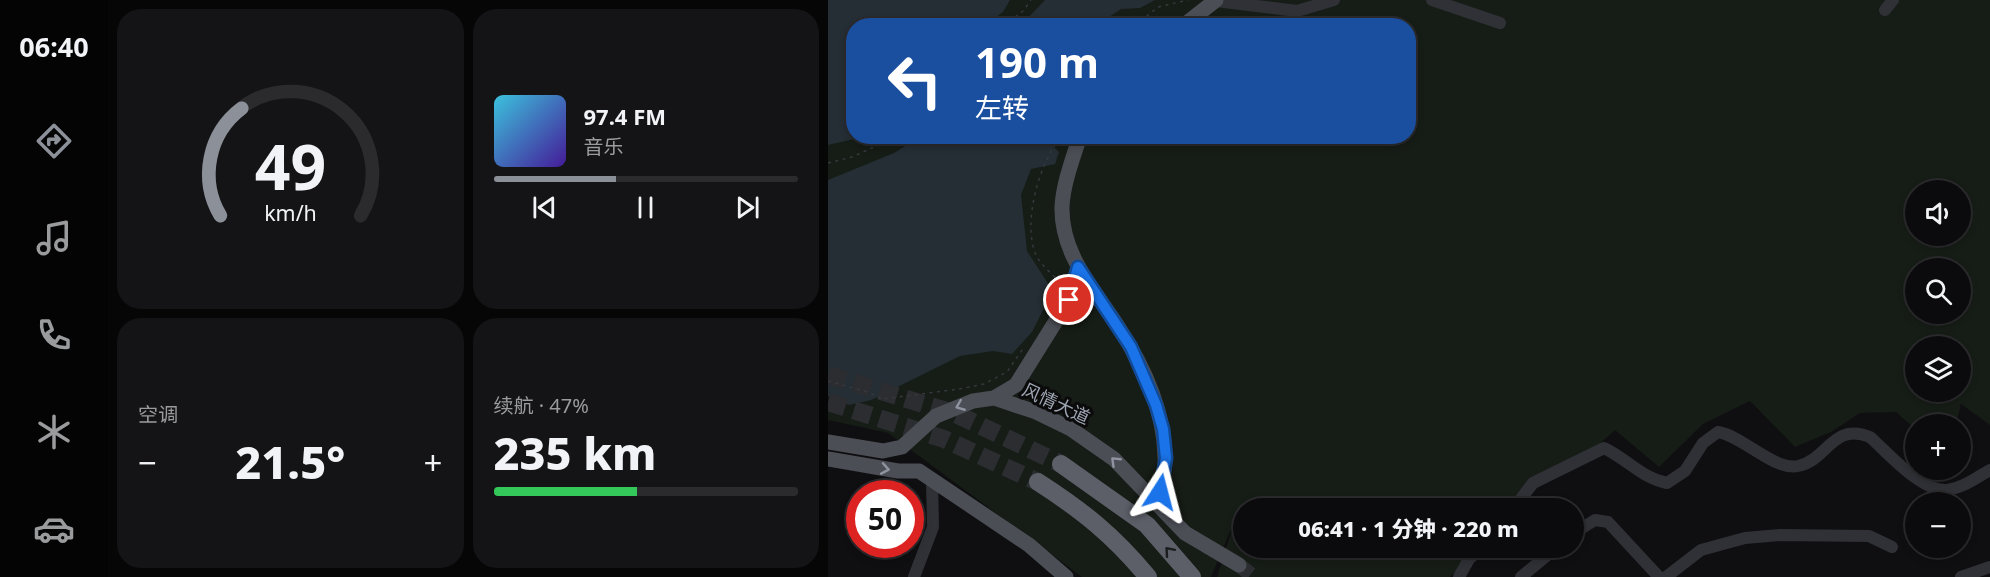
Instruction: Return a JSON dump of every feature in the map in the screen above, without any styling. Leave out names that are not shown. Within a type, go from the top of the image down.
[{"type":"highway","points":[[1061,464],[1147,525],[1192,577]]},
{"type":"highway","points":[[1132,577],[1098,534],[1038,482],[1085,513],[1126,551],[1148,577]]},
{"type":"main road","points":[[1193,18],[1216,0]]},
{"type":"main road","points":[[1078,144],[1062,206],[1064,229],[1078,267],[1131,347],[1156,405],[1163,429],[1166,458],[1160,492]]},
{"type":"main road","points":[[1036,412],[1016,402],[1018,380],[1078,267]]},
{"type":"main road","points":[[994,398],[1018,380]]},
{"type":"main road","name":"风情大道","points":[[902,447],[936,416],[973,401],[994,398],[1036,412],[1071,429],[1114,459],[1185,533],[1239,565]]},
{"type":"main road","points":[[828,442],[883,451],[902,447],[919,471],[1029,546],[1066,577]]},
{"type":"main road","points":[[828,459],[898,471],[919,471]]},
{"type":"street","points":[[1216,0],[1275,4],[1297,10],[1334,0]]},
{"type":"street","points":[[1432,0],[1500,23]]},
{"type":"street","points":[[1522,498],[1533,483],[1604,448],[1618,454],[1651,480],[1667,483],[1685,471],[1703,443],[1718,432],[1730,434],[1777,462],[1795,467],[1809,463],[1842,435],[1858,432],[1870,437],[1933,489],[1947,490],[1963,485],[1990,470]]},
{"type":"street","points":[[914,577],[933,527],[932,480]]},
{"type":"street","points":[[1584,526],[1595,519],[1608,522],[1659,577]]},
{"type":"street","points":[[1666,577],[1701,550],[1745,538],[1779,535],[1869,536],[1892,547]]},
{"type":"street","points":[[1459,577],[1470,558]]},
{"type":"street","points":[[1521,577],[1544,558]]},
{"type":"street","points":[[1961,577],[1990,567]]},
{"type":"path","points":[[1014,18],[1023,11],[1031,0]]},
{"type":"path","points":[[1146,18],[1158,8],[1188,0]]},
{"type":"path","points":[[828,163],[852,157],[880,144]]},
{"type":"path","points":[[1056,144],[1043,171],[1032,207],[1030,237],[1042,266],[1066,293]]},
{"type":"path","points":[[828,381],[882,399],[984,384],[1008,372],[1028,342]]},
{"type":"shaded area","points":[[828,0],[1990,0],[1990,425],[1961,404],[1958,414],[1905,414],[1905,420],[1896,412],[1860,413],[1831,432],[1795,447],[1750,401],[1703,424],[1659,467],[1615,430],[1586,456],[1530,481],[1521,498],[1233,498],[1233,525],[1211,577],[1082,577],[888,433],[828,420]]},
{"type":"shaded area","points":[[828,0],[1010,0],[1003,12],[995,18],[846,18],[846,141],[828,145]]},
{"type":"shaded area","points":[[1045,0],[1155,0],[1140,8],[1121,9],[1108,18],[1028,18]]},
{"type":"shaded area","points":[[909,144],[1051,144],[1059,152],[1055,164],[1031,169],[1021,195],[1027,251],[1049,285],[1048,300],[1032,332],[1012,354],[993,351],[960,356],[871,400],[849,405],[828,396],[828,180],[894,153]]},
{"type":"shaded area","points":[[1233,526],[1233,558],[1472,558],[1450,577],[1217,577]]},
{"type":"tunnel","points":[[828,375],[956,414],[1061,464]]},
{"type":"tunnel","points":[[828,402],[944,439],[1038,482]]},
{"type":"tunnel","points":[[1239,565],[1254,577]]},
{"type":"route","points":[[1069,300],[1078,267],[1131,347],[1156,405],[1163,429],[1166,458],[1160,492]]}]
